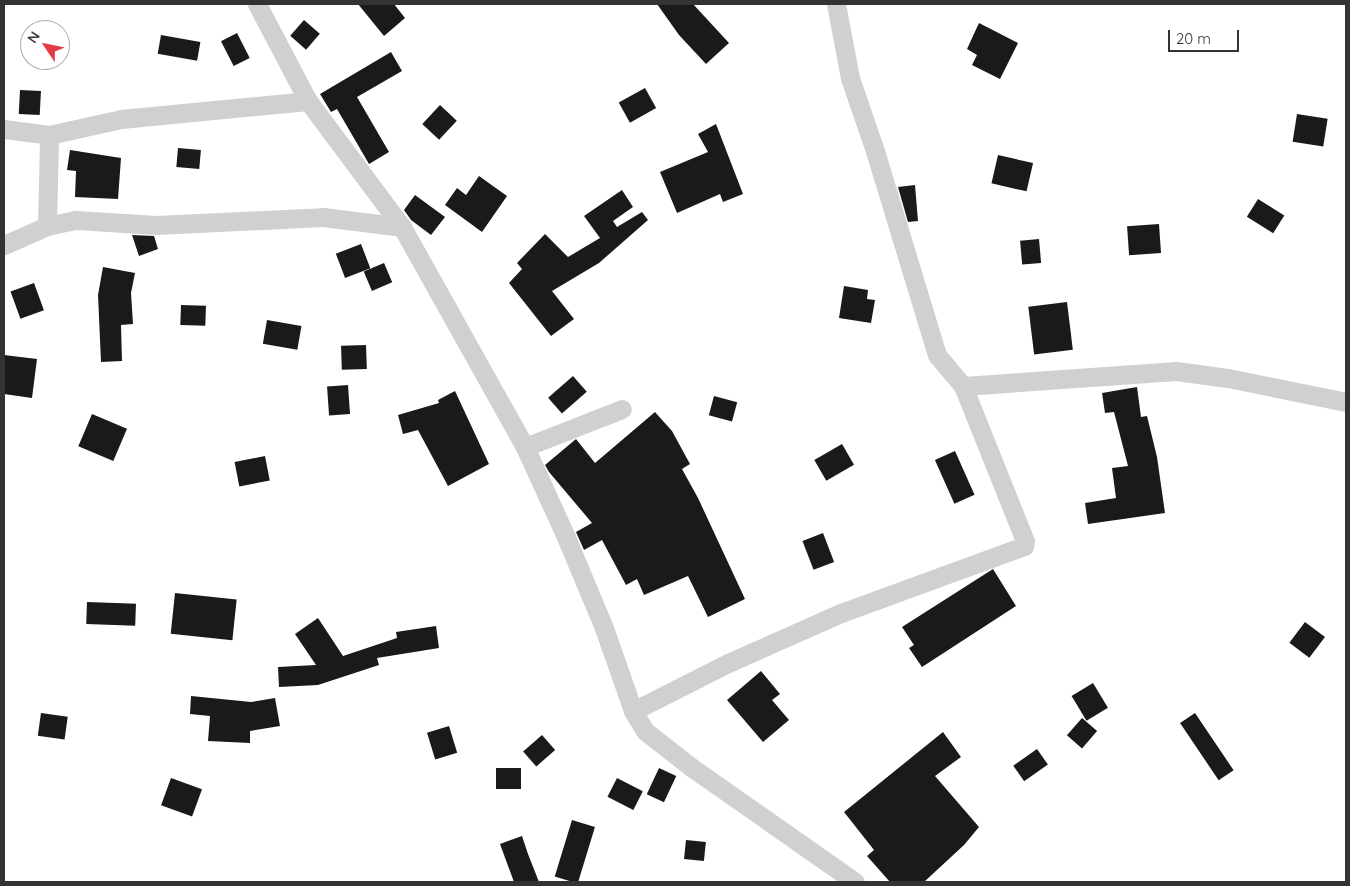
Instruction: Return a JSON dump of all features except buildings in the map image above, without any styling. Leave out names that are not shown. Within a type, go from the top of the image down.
[{"type":"street","points":[[257,4],[308,101],[402,226],[525,447],[566,537],[604,628],[632,710],[645,731],[855,882]]},
{"type":"street","points":[[632,710],[728,663],[841,613],[1024,546],[1024,541],[963,386],[937,355],[875,150],[850,78],[836,4]]},
{"type":"street","points":[[4,129],[48,134],[120,119],[308,101]]},
{"type":"street","points":[[47,226],[48,134]]},
{"type":"street","points":[[4,245],[47,226],[76,220],[156,225],[324,217],[402,226]]},
{"type":"street","points":[[963,386],[1176,371],[1228,378],[1346,402]]},
{"type":"street","points":[[525,447],[622,409]]}]
